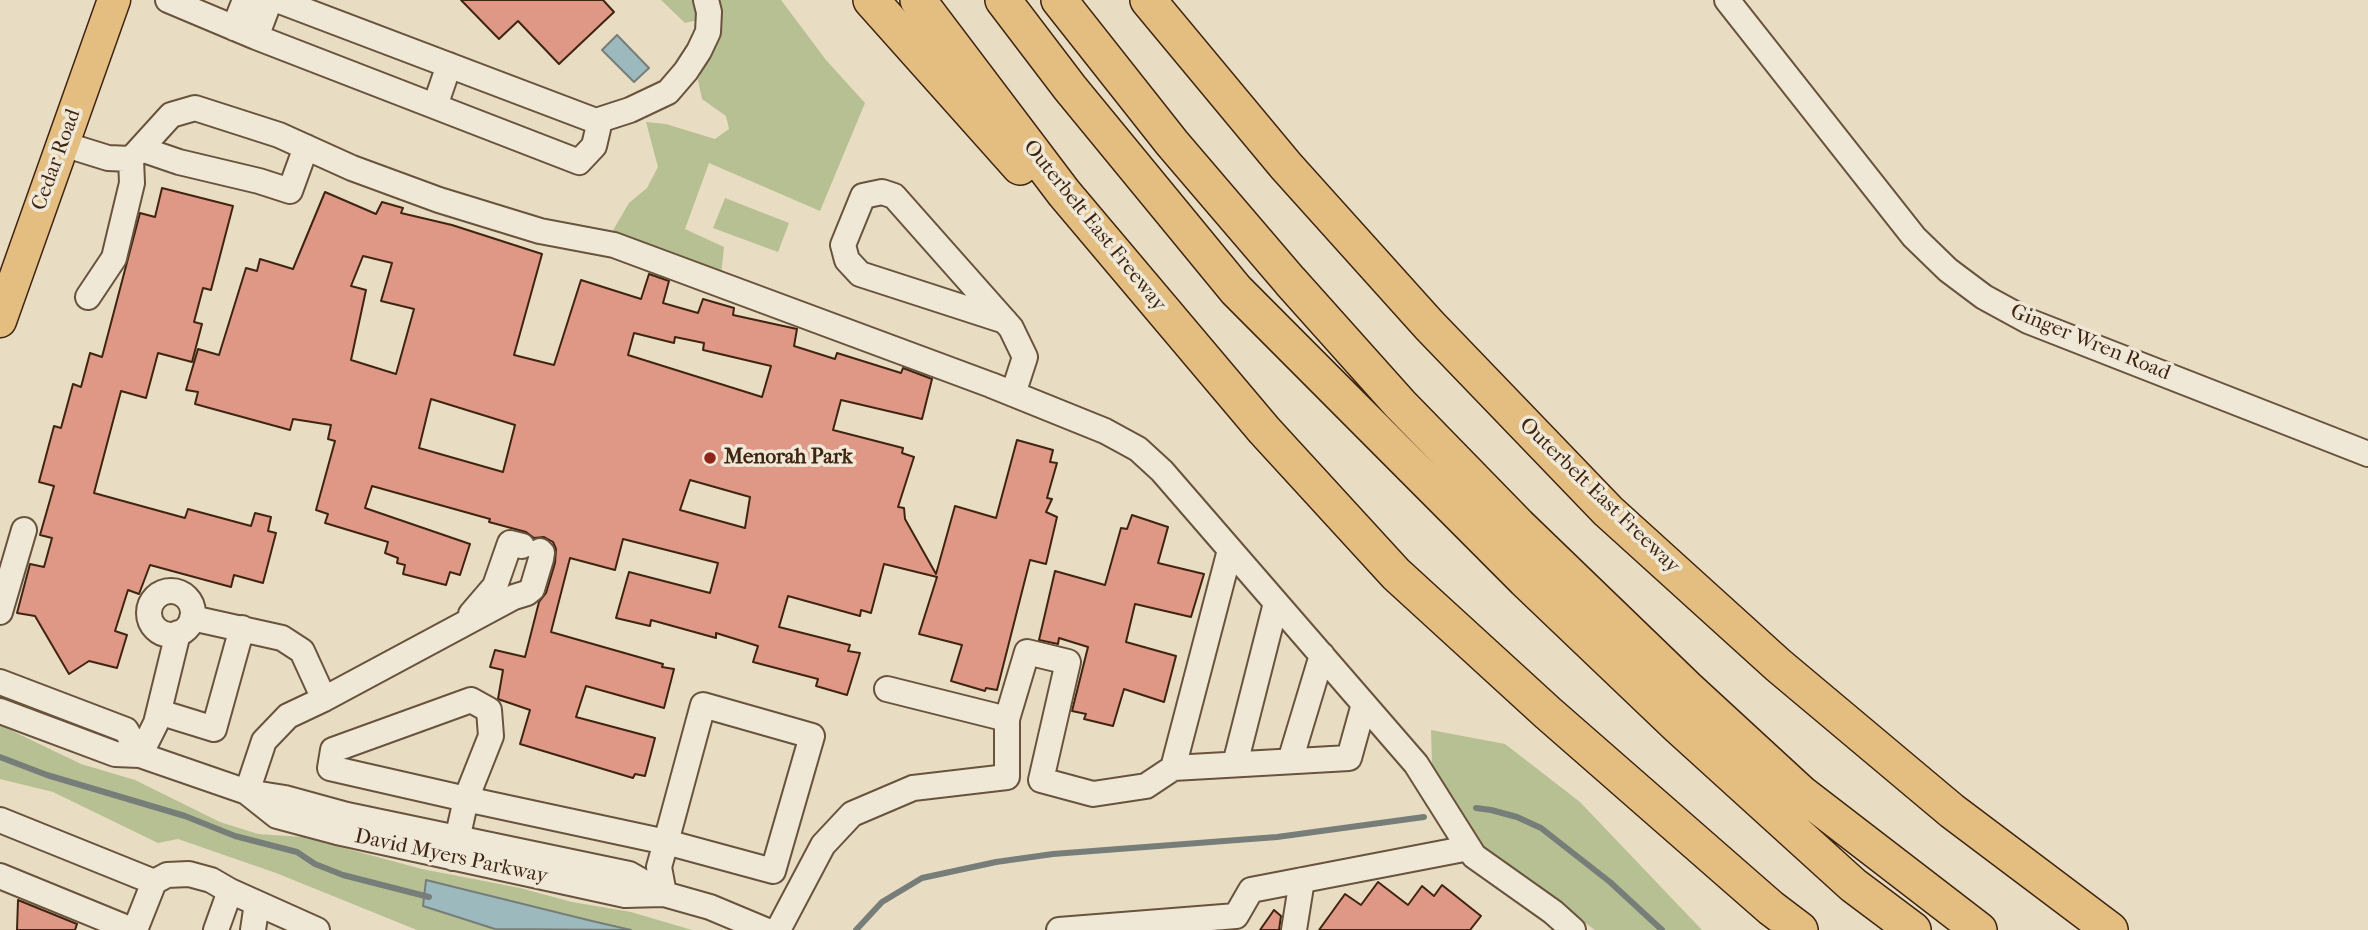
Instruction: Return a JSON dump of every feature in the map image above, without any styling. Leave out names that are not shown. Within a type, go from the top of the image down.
[{"type":"highway","points":[[871,0],[989,134],[1264,430]]},
{"type":"highway","name":"Outerbelt East Freeway","points":[[918,0],[1064,193],[1264,430],[1396,574],[1558,722],[1771,908],[1800,930]]},
{"type":"highway","points":[[1003,0],[1070,88],[1236,290],[1515,571],[1670,718],[1853,885],[1913,930]]},
{"type":"highway","points":[[1059,0],[1172,143],[1290,281],[1400,404],[1518,525],[1677,679],[1801,793],[1979,930]]},
{"type":"highway","name":"Outerbelt East Freeway","points":[[1148,0],[1286,166],[1429,325],[1608,511],[1778,665],[1931,794],[2110,930]]},
{"type":"main road","name":"Cedar Road","points":[[0,321],[114,0]]},
{"type":"street","points":[[168,0],[245,33],[579,162],[594,146],[598,129],[596,121]]},
{"type":"street","points":[[245,0],[245,33]]},
{"type":"street","points":[[245,33],[270,0]]},
{"type":"street","points":[[276,0],[596,121],[630,110],[668,92],[686,71],[708,32],[709,12],[706,0]]},
{"type":"street","name":"Ginger Wren Road","points":[[1727,0],[1914,237],[1948,270],[1984,297],[2028,321],[2368,454]]},
{"type":"street","points":[[435,106],[449,65]]},
{"type":"street","points":[[88,297],[114,258],[136,154],[171,115],[195,108],[279,135],[352,168],[464,208],[540,232],[614,245],[1105,430],[1138,449],[1162,471],[1322,655],[1416,764],[1474,856],[1553,912],[1573,930]]},
{"type":"street","points":[[63,144],[108,158],[136,154],[179,162],[290,191],[306,147]]},
{"type":"street","points":[[1005,321],[860,274],[847,260],[843,245],[863,197],[882,192],[894,196],[1005,321],[1011,328],[1025,357],[1013,394]]},
{"type":"street","points":[[0,612],[24,530]]},
{"type":"street","points":[[247,792],[264,741],[288,716],[324,699],[514,597],[527,593],[532,589],[542,553],[510,543],[501,573],[491,593],[458,627]]},
{"type":"street","points":[[1173,768],[1230,550]]},
{"type":"street","points":[[1235,764],[1276,603]]},
{"type":"street","points":[[140,755],[156,723],[185,626],[242,628],[282,638],[302,651],[324,699]]},
{"type":"street","points":[[159,712],[214,729],[242,628]]},
{"type":"street","points":[[1007,777],[1007,719],[1027,652],[1068,662],[1041,780]]},
{"type":"street","points":[[1290,761],[1322,655]]},
{"type":"street","points":[[0,682],[126,730],[140,755]]},
{"type":"street","points":[[887,689],[1007,719]]},
{"type":"street","points":[[456,848],[466,799],[491,736],[489,709],[471,699],[332,750],[330,768],[466,799],[666,842],[773,871],[812,736],[703,705],[666,842],[659,867],[664,894]]},
{"type":"street","points":[[778,930],[823,845],[852,814],[913,788],[1007,777],[1041,780],[1093,794],[1146,786],[1173,768],[1349,758],[1364,705]]},
{"type":"street","name":"David Myers Parkway","points":[[0,711],[115,754],[140,755],[247,792],[285,798],[456,848],[629,874],[664,894],[710,907],[765,930]]},
{"type":"street","points":[[0,820],[154,882]]},
{"type":"street","points":[[1059,930],[1233,923],[1251,890],[1469,848]]},
{"type":"street","points":[[0,876],[133,930],[154,882],[167,875],[189,874],[211,880],[317,930]]},
{"type":"street","points":[[1294,930],[1302,880]]},
{"type":"street","points":[[216,930],[230,891]]},
{"type":"street","points":[[253,930],[257,903]]},
{"type":"green space","points":[[661,0],[695,0],[698,20],[685,23]]},
{"type":"green space","points":[[714,0],[781,0],[826,60],[865,103],[820,211],[709,163],[685,229],[724,247],[721,275],[612,232],[629,203],[647,188],[658,167],[646,122],[666,124],[715,139],[729,129],[726,116],[702,99],[698,80],[713,48]]},
{"type":"green space","points":[[725,198],[789,223],[778,252],[713,228]]},
{"type":"green space","points":[[0,725],[81,764],[135,780],[220,822],[258,834],[303,837],[422,869],[631,912],[692,930],[417,930],[276,873],[178,839],[158,843],[53,792],[0,779]]},
{"type":"green space","points":[[1431,730],[1505,744],[1580,802],[1702,930],[1595,930],[1494,858],[1465,842],[1432,765]]},
{"type":"water","points":[[617,35],[649,68],[634,82],[602,50]]},
{"type":"water","points":[[426,880],[631,930],[495,929],[423,906]]},
{"type":"building","points":[[461,0],[603,0],[614,12],[559,64],[518,21],[499,39]]},
{"type":"building","points":[[162,188],[233,206],[211,290],[203,288],[194,322],[202,324],[192,362],[158,353],[146,398],[121,391],[94,493],[185,518],[188,509],[251,526],[255,513],[271,517],[268,531],[276,533],[263,583],[234,575],[231,587],[150,565],[139,594],[128,590],[115,631],[127,635],[117,668],[89,661],[69,674],[35,616],[17,613],[30,564],[44,567],[52,538],[40,535],[54,486],[39,482],[54,426],[61,428],[73,384],[81,387],[90,353],[102,357],[140,213],[155,217]]},
{"type":"building","name":"Menorah Park","points":[[325,192],[376,214],[382,202],[403,208],[401,213],[452,225],[542,254],[514,355],[554,365],[581,280],[641,299],[649,274],[669,281],[663,303],[698,313],[703,299],[734,308],[733,315],[797,329],[794,346],[835,359],[837,353],[901,373],[903,368],[932,379],[922,419],[841,400],[833,430],[903,448],[902,453],[914,457],[898,507],[904,508],[905,519],[936,574],[955,506],[996,518],[1017,440],[1053,450],[1050,462],[1057,463],[1047,498],[1052,499],[1046,512],[1057,517],[1046,564],[1030,560],[997,690],[986,688],[985,691],[951,681],[962,645],[919,634],[937,577],[884,564],[871,613],[861,610],[860,616],[788,596],[779,627],[850,645],[848,651],[860,653],[847,695],[816,686],[818,679],[753,662],[758,646],[716,633],[716,638],[651,620],[650,626],[616,618],[629,572],[710,593],[718,563],[623,539],[615,570],[570,558],[551,632],[674,669],[664,708],[586,686],[576,717],[655,738],[645,776],[635,774],[633,778],[520,744],[530,710],[498,699],[503,670],[490,667],[495,650],[525,657],[539,602],[546,593],[555,563],[556,549],[553,542],[489,522],[490,519],[372,486],[365,508],[470,544],[460,575],[450,572],[446,585],[403,574],[405,565],[397,563],[398,558],[385,553],[388,542],[325,523],[328,514],[316,510],[335,441],[328,439],[331,425],[293,419],[290,430],[195,404],[198,392],[186,390],[198,349],[219,355],[246,268],[257,271],[260,259],[293,269]],"holes":[[[363,256],[392,263],[381,301],[414,309],[396,374],[351,360],[366,290],[351,286]],[[634,333],[674,343],[675,337],[704,343],[703,350],[771,366],[762,397],[628,355]],[[431,399],[515,425],[503,472],[419,448]],[[690,480],[750,497],[745,528],[680,510]]]},
{"type":"building","points":[[1132,515],[1168,527],[1158,563],[1204,574],[1191,617],[1135,604],[1126,642],[1176,656],[1164,702],[1124,689],[1113,726],[1084,719],[1086,714],[1072,711],[1088,647],[1059,638],[1058,644],[1039,640],[1055,571],[1105,585],[1121,528],[1127,529]]},
{"type":"building","points":[[1378,882],[1408,905],[1422,886],[1434,896],[1442,885],[1481,916],[1470,930],[1319,930],[1345,894],[1361,905]]},
{"type":"building","points":[[18,900],[77,924],[75,930],[17,930]]},
{"type":"building","points":[[1274,910],[1281,916],[1279,930],[1260,930]]},
{"type":"waterway","points":[[0,757],[47,775],[185,816],[235,836],[297,852],[315,864],[343,875],[429,897]]},
{"type":"waterway","points":[[1476,808],[1517,817],[1541,828],[1610,882],[1662,930]]},
{"type":"waterway","points":[[856,930],[882,902],[922,878],[996,862],[1053,854],[1277,837],[1424,817]]},
{"type":"place","name":"Menorah Park","points":[[710,458]]}]
